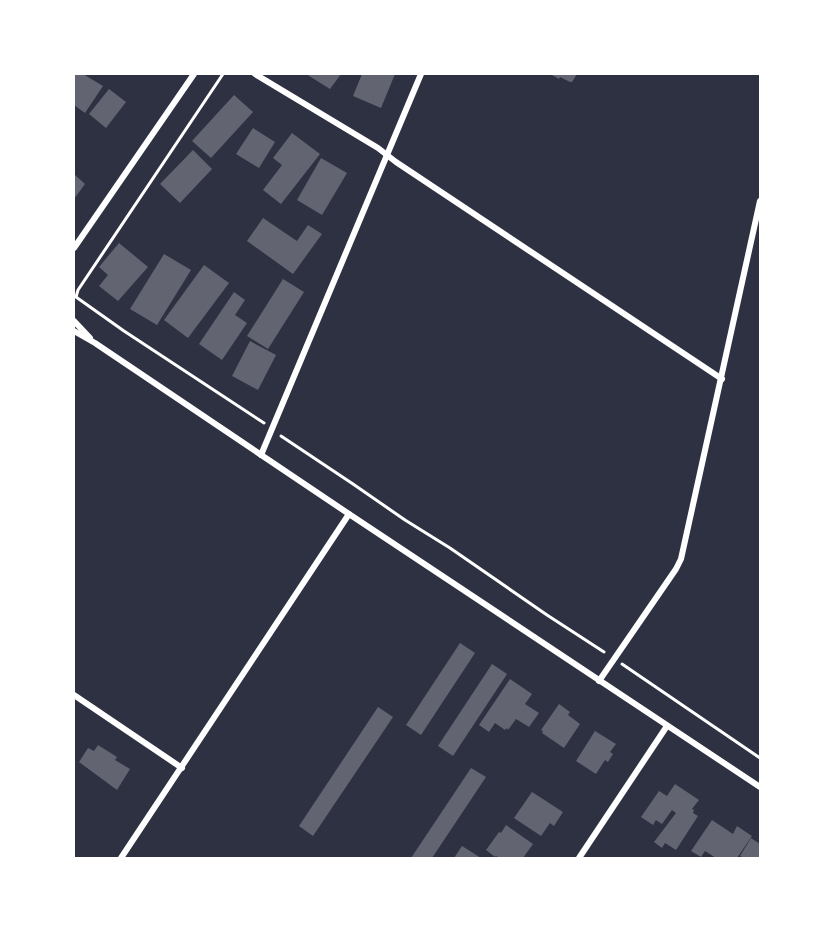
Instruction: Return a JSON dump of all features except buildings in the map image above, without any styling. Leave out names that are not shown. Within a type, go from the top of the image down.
[{"type":"street","points":[[74,250],[194,74]]},
{"type":"street","points":[[255,74],[378,148],[722,379]]},
{"type":"street","points":[[261,455],[421,74]]},
{"type":"street","points":[[599,681],[681,559],[760,201]]},
{"type":"street","points":[[74,321],[95,343]]},
{"type":"street","points":[[74,332],[95,343],[760,787]]},
{"type":"street","points":[[121,858],[349,514]]},
{"type":"street","points":[[74,695],[182,768]]},
{"type":"street","points":[[579,858],[667,726]]},
{"type":"path","points":[[223,74],[78,290],[76,297],[760,758]]}]
